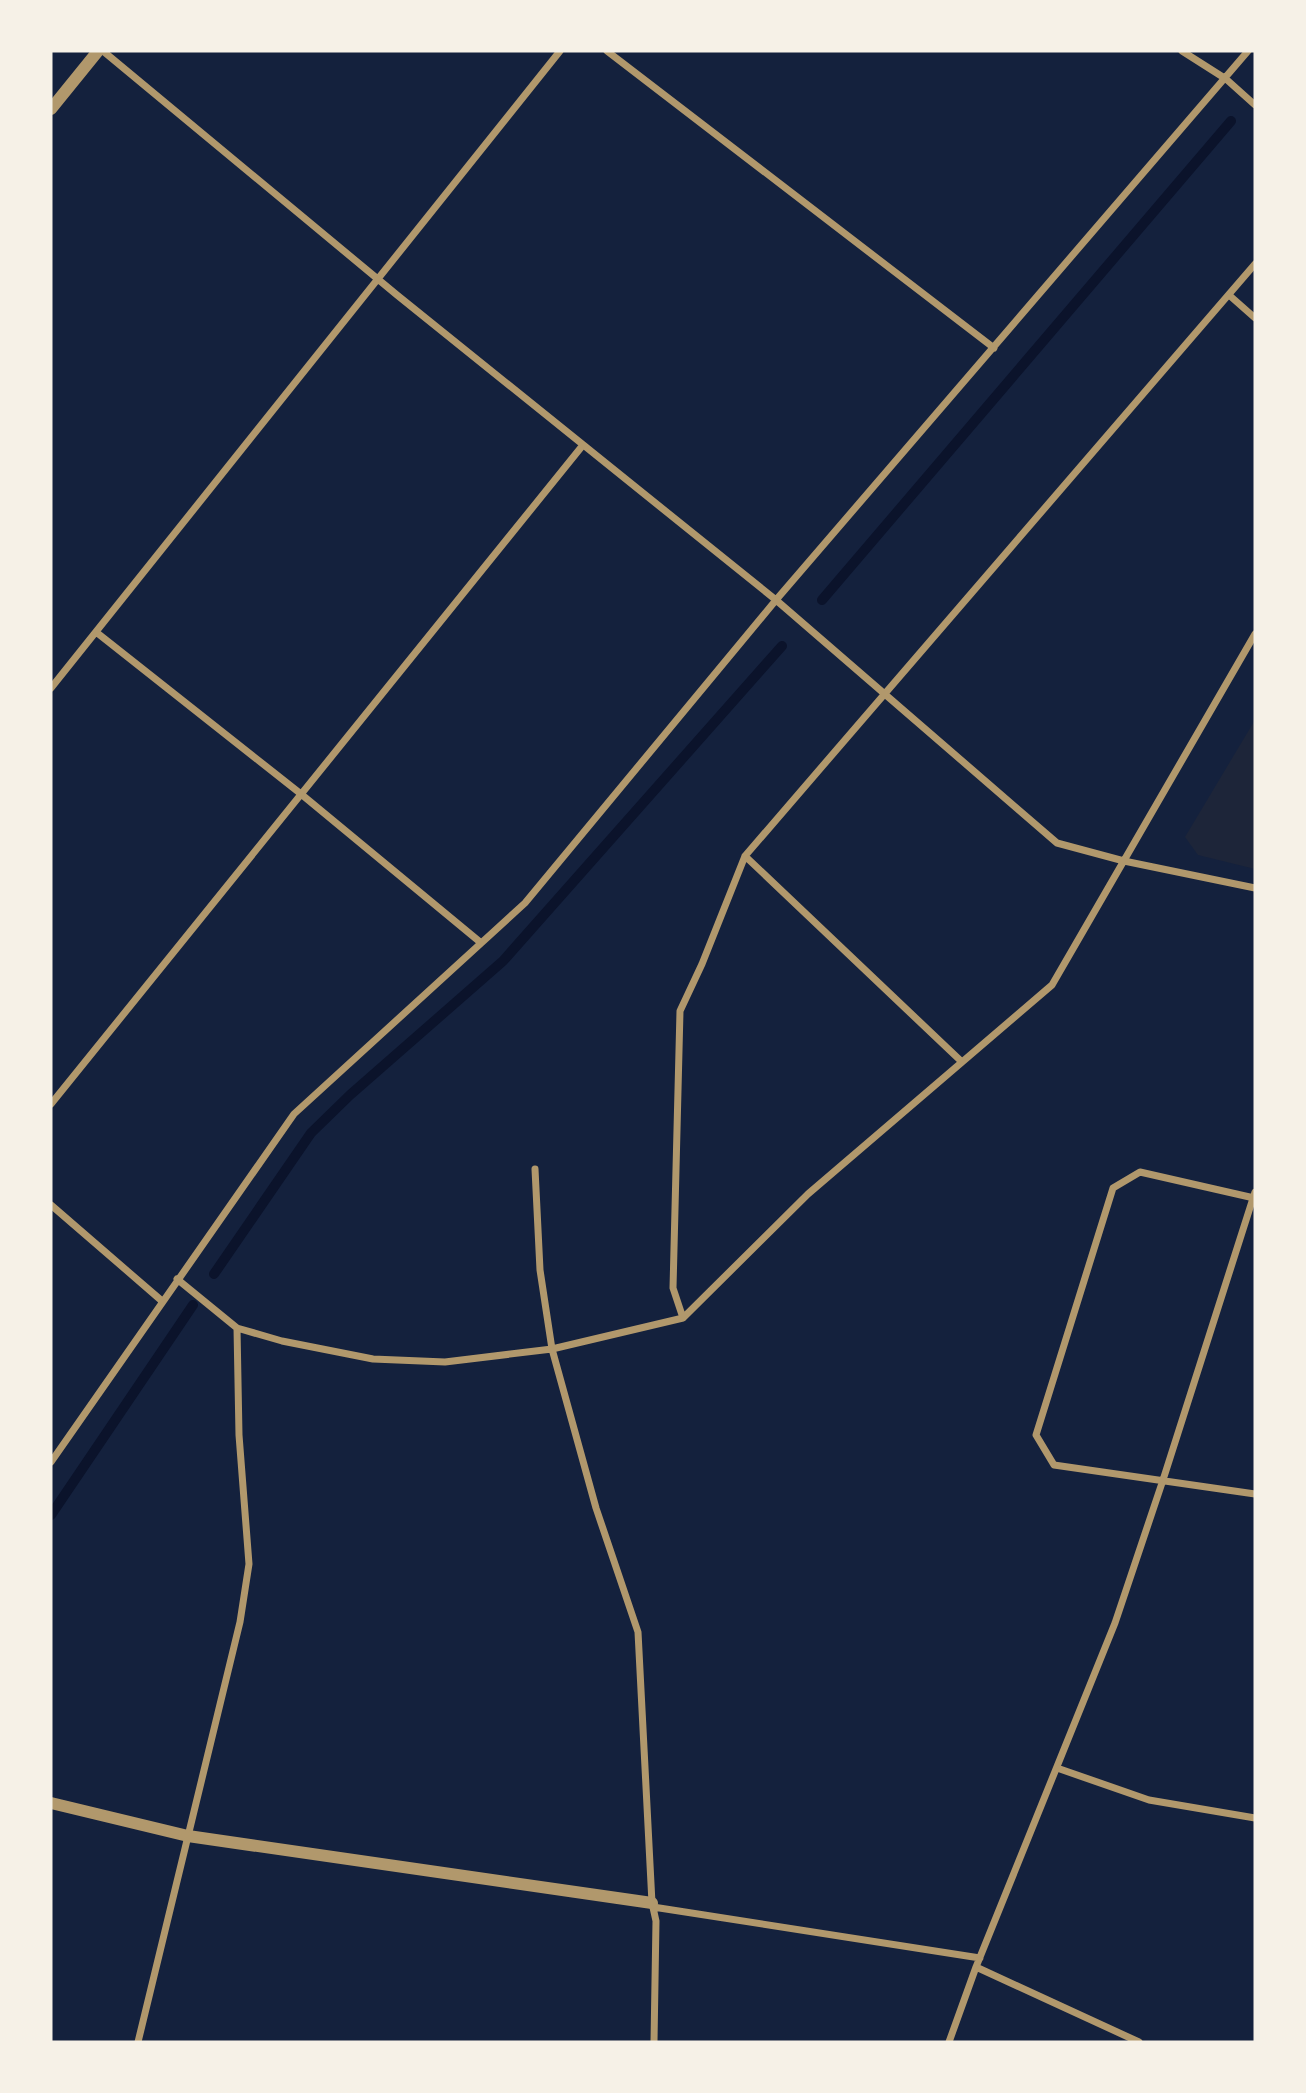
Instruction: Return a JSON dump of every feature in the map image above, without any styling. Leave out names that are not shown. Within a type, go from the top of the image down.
[{"type":"street","points":[[51,109],[101,51],[376,278],[776,600],[1057,843],[1124,862],[1255,888]]},
{"type":"street","points":[[51,688],[560,51]]},
{"type":"street","points":[[607,51],[994,348]]},
{"type":"street","points":[[1182,51],[1226,79],[1255,105]]},
{"type":"street","points":[[51,1462],[294,1114],[525,903],[776,600],[1248,51]]},
{"type":"street","points":[[683,1318],[673,1287],[680,1011],[702,964],[745,856],[1255,264]]},
{"type":"street","points":[[1229,295],[1255,318]]},
{"type":"street","points":[[51,1104],[583,445]]},
{"type":"street","points":[[96,632],[301,794],[480,942]]},
{"type":"street","points":[[177,1279],[237,1328],[373,1359],[445,1362],[552,1349],[683,1318],[808,1194],[1052,985],[1252,647],[1255,634]]},
{"type":"street","points":[[745,856],[962,1062]]},
{"type":"street","points":[[535,1169],[540,1270],[552,1349],[596,1508],[638,1632],[652,1905],[656,1921],[654,2042]]},
{"type":"street","points":[[949,2042],[976,1967],[1115,1623],[1163,1480],[1254,1195],[1140,1172],[1113,1188],[1036,1435],[1054,1465],[1163,1480],[1255,1494]]},
{"type":"street","points":[[51,1205],[162,1301]]},
{"type":"street","points":[[138,2042],[240,1622],[249,1564],[239,1435],[237,1328]]},
{"type":"street","points":[[1056,1768],[1149,1800],[1255,1818]]},
{"type":"street","points":[[51,1803],[188,1836],[652,1905],[980,1958]]},
{"type":"street","points":[[976,1967],[1139,2042]]},
{"type":"shaded area","points":[[1255,720],[1255,869],[1198,855],[1185,837]]},
{"type":"waterway","points":[[822,600],[1231,121]]},
{"type":"waterway","points":[[214,1274],[311,1133],[350,1095],[503,961],[782,646]]},
{"type":"waterway","points":[[51,1515],[193,1305]]}]
